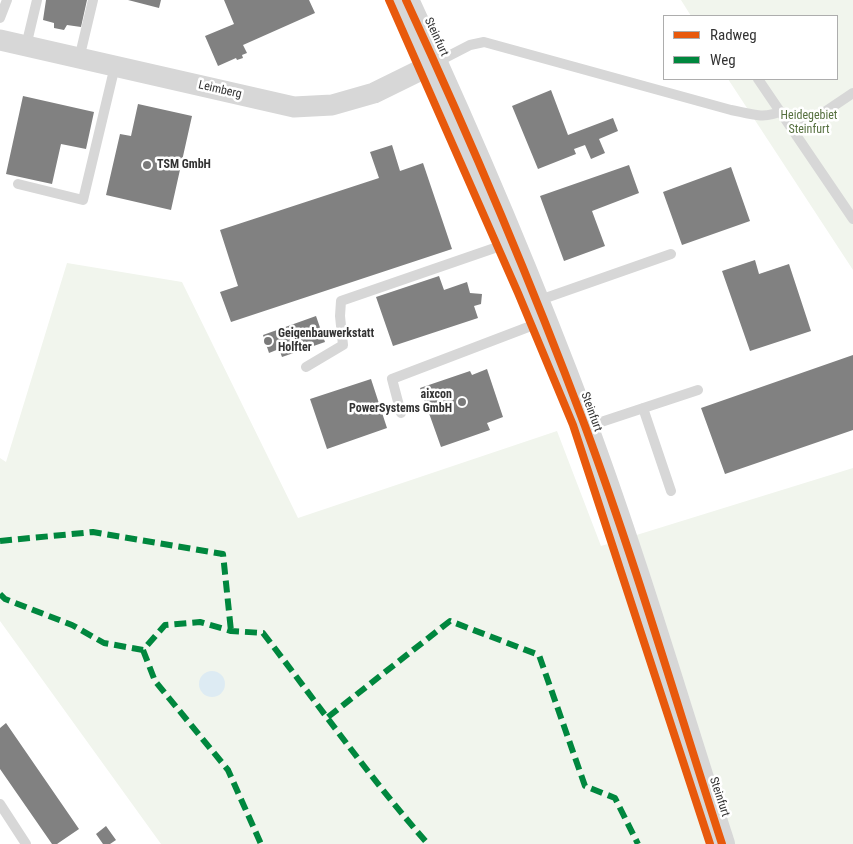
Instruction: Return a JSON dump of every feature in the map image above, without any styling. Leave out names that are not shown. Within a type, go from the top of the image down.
[{"type":"street","name":"Steinfurt","points":[[406,0],[436,63],[513,242],[585,427],[615,511],[722,844]]},
{"type":"street","name":"Leimberg","points":[[0,40],[294,107],[332,105],[374,93],[436,63]]},
{"type":"lane","points":[[0,18],[7,0]]},
{"type":"lane","points":[[26,46],[37,0]]},
{"type":"lane","points":[[79,59],[93,0]]},
{"type":"lane","points":[[436,63],[470,45],[484,42],[730,110],[762,116],[772,115],[780,111]]},
{"type":"lane","points":[[18,184],[83,200],[115,66]]},
{"type":"lane","points":[[759,80],[853,219]]},
{"type":"lane","points":[[795,132],[853,93]]},
{"type":"lane","points":[[306,367],[343,346],[340,316],[341,301],[513,242]]},
{"type":"lane","points":[[401,413],[392,379],[671,254]]},
{"type":"lane","points":[[585,427],[698,390]]},
{"type":"lane","points":[[642,408],[671,491]]},
{"type":"lane","points":[[0,804],[26,844]]},
{"type":"green space","name":"Heidegebiet Steinfurt","points":[[681,0],[853,0],[853,270],[729,80],[838,80],[838,15],[690,15]]},
{"type":"green space","points":[[67,263],[182,282],[298,518],[557,431],[601,546],[853,468],[853,844],[161,844],[0,621],[0,458],[6,462]]},
{"type":"shaded area","points":[[212,671],[221,675],[225,684],[221,693],[212,697],[203,693],[199,684],[203,675]]},
{"type":"building","points":[[46,0],[87,0],[81,27],[67,25],[64,30],[54,28],[54,23],[43,20]]},
{"type":"building","points":[[128,0],[161,0],[159,8]]},
{"type":"building","points":[[224,0],[309,0],[315,13],[243,45],[247,53],[242,55],[243,58],[237,60],[236,58],[218,66],[205,36],[234,24]]},
{"type":"building","points":[[551,90],[568,135],[613,118],[618,131],[599,139],[605,153],[591,159],[585,145],[574,149],[576,154],[538,169],[512,106]]},
{"type":"building","points":[[23,96],[94,112],[86,149],[61,144],[52,184],[6,174]]},
{"type":"building","name":"TSM GmbH","points":[[138,104],[192,116],[171,210],[106,195],[120,134],[131,136]]},
{"type":"building","points":[[392,145],[400,171],[423,163],[452,249],[231,322],[220,292],[238,286],[220,230],[379,178],[370,152]]},
{"type":"building","points":[[629,165],[639,193],[592,211],[605,246],[564,261],[540,196]]},
{"type":"building","points":[[731,167],[750,221],[682,245],[663,192]]},
{"type":"building","points":[[755,260],[759,274],[789,264],[811,331],[750,351],[722,271]]},
{"type":"building","points":[[439,276],[444,290],[467,282],[470,293],[482,294],[481,304],[474,306],[478,318],[393,346],[376,297]]},
{"type":"building","points":[[316,316],[325,342],[282,357],[279,349],[269,353],[263,335]]},
{"type":"building","points":[[853,355],[853,430],[725,474],[701,408]]},
{"type":"building","name":"aixcon PowerSystems GmbH","points":[[487,369],[503,417],[487,423],[490,430],[441,447],[420,388],[470,371],[472,375]]},
{"type":"building","points":[[371,379],[387,428],[327,449],[310,399]]},
{"type":"building","points":[[6,723],[79,829],[57,844],[52,844],[0,769],[0,728]]},
{"type":"building","points":[[106,826],[116,840],[110,844],[103,844],[96,834]]},
{"type":"marked path","points":[[0,541],[93,532],[223,554],[231,631]]},
{"type":"marked path","points":[[0,594],[5,599],[72,625],[104,643],[143,650],[165,625],[200,622],[231,631],[263,633],[364,767],[428,844]]},
{"type":"marked path","points":[[328,717],[450,621],[539,655],[585,786],[615,798],[638,844]]},
{"type":"marked path","points":[[143,650],[155,681],[228,770],[261,844]]},
{"type":"cycle path","points":[[389,0],[518,293],[573,425],[710,844]]},
{"type":"cycle path","points":[[406,0],[500,212],[585,426],[639,582],[722,844]]},
{"type":"place","name":"TSM GmbH","points":[[147,165]]},
{"type":"place","name":"Geigenbauwerkstatt Holfter","points":[[268,341]]},
{"type":"place","name":"aixcon PowerSystems GmbH","points":[[462,402]]}]
